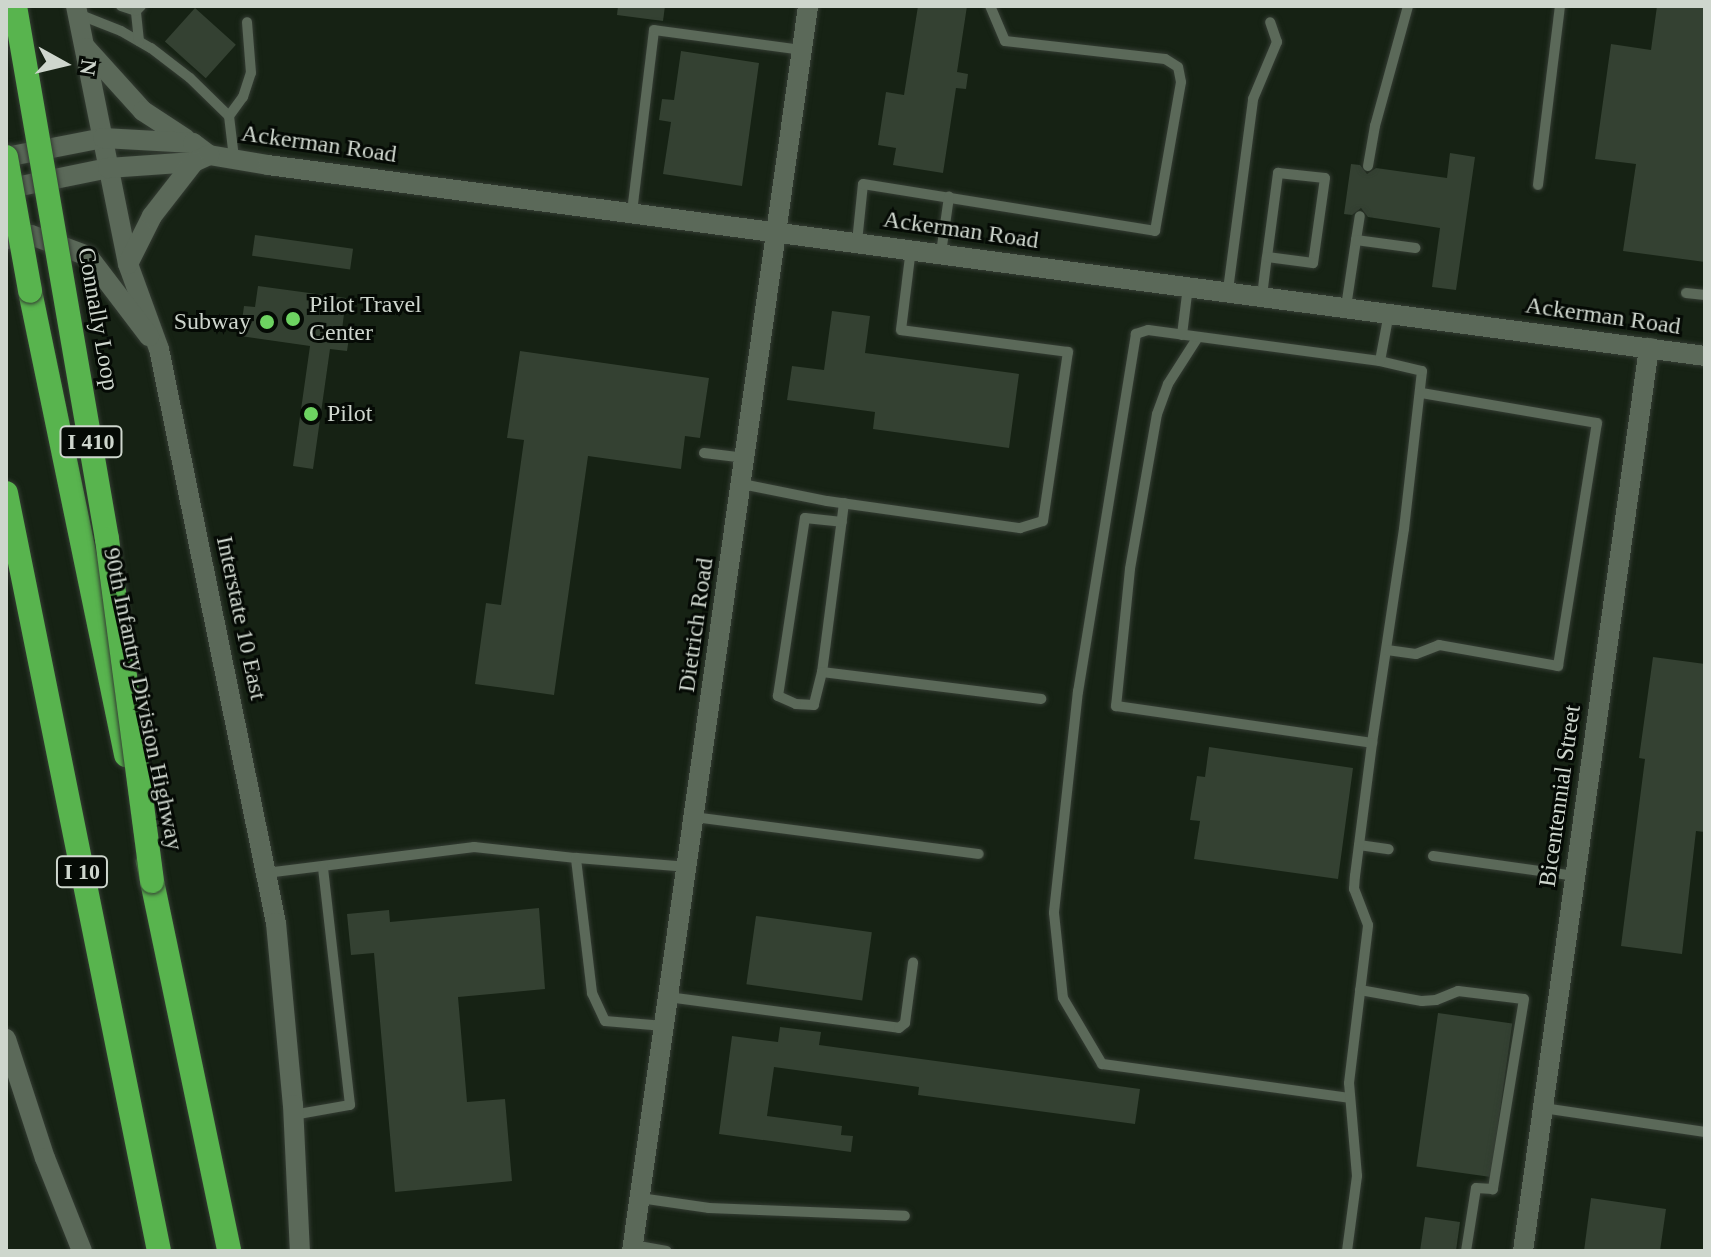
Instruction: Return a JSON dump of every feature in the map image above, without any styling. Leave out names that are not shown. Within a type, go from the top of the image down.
[{"type":"highway","name":"Connally Loop","points":[[15,6],[107,539],[152,881]]},
{"type":"highway","name":"90th Infantry Division Highway","points":[[6,157],[30,291],[229,1251]]},
{"type":"highway","name":"I 10","points":[[6,493],[159,1251]]},
{"type":"highway","points":[[6,558],[33,628]]},
{"type":"highway","points":[[199,1112],[235,1251]]},
{"type":"street","name":"Dietrich Road","points":[[633,1248],[808,6]]},
{"type":"street","name":"Interstate 10 East","points":[[77,10],[128,264],[159,349],[276,923],[293,1115],[300,1251]]},
{"type":"street","points":[[85,46],[143,111],[199,153],[152,216],[128,264]]},
{"type":"street","name":"Ackerman Road","points":[[6,157],[103,138],[1705,356]]},
{"type":"street","name":"Ackerman Road","points":[[6,189],[199,153]]},
{"type":"street","points":[[6,239],[31,235],[88,256],[159,349]]},
{"type":"street","name":"Bicentennial Street","points":[[1523,1251],[1649,348]]},
{"type":"street","points":[[6,1039],[45,1158],[82,1251]]},
{"type":"lane","points":[[121,6],[138,8],[139,41]]},
{"type":"lane","points":[[857,242],[863,184],[1155,231],[1181,82],[1178,67],[1165,59],[1005,41],[990,6]]},
{"type":"lane","points":[[1368,166],[1375,126],[1408,6]]},
{"type":"lane","points":[[1538,185],[1560,6]]},
{"type":"lane","points":[[77,10],[139,41],[190,78],[229,116],[234,158]]},
{"type":"lane","points":[[229,116],[243,97],[251,73],[247,22]]},
{"type":"lane","points":[[1228,290],[1253,99],[1277,42],[1270,22]]},
{"type":"lane","points":[[632,212],[654,30],[802,50]]},
{"type":"lane","points":[[1262,296],[1267,257],[1278,173],[1325,178],[1313,263],[1267,257]]},
{"type":"lane","points":[[941,253],[949,197]]},
{"type":"lane","points":[[1346,307],[1360,216]]},
{"type":"lane","points":[[1356,240],[1415,248]]},
{"type":"lane","points":[[742,484],[844,503],[1020,528],[1043,521],[1068,352],[901,330],[911,249]]},
{"type":"lane","points":[[1182,335],[1188,286]]},
{"type":"lane","points":[[1686,293],[1705,295]]},
{"type":"lane","points":[[1380,361],[1389,313]]},
{"type":"lane","points":[[1347,1251],[1357,1176],[1350,1098],[1368,925],[1354,889],[1423,375],[1418,368],[1380,361],[1148,330],[1136,334],[1131,352],[1078,691],[1054,913],[1063,998],[1102,1064],[1350,1098]]},
{"type":"lane","points":[[1198,337],[1168,384],[1157,414],[1130,569],[1116,706],[1372,743]]},
{"type":"lane","points":[[1387,650],[1416,654],[1439,645],[1558,666],[1597,423],[1421,393]]},
{"type":"lane","points":[[704,453],[746,458]]},
{"type":"lane","points":[[842,522],[805,518],[778,696],[796,704],[814,705],[822,672],[842,522],[844,503]]},
{"type":"lane","points":[[822,672],[1041,699]]},
{"type":"lane","points":[[694,817],[979,854]]},
{"type":"lane","points":[[1359,845],[1389,849]]},
{"type":"lane","points":[[266,873],[474,847],[687,867]]},
{"type":"lane","points":[[1433,856],[1575,876]]},
{"type":"lane","points":[[576,858],[592,993],[605,1021],[664,1026]]},
{"type":"lane","points":[[293,1115],[350,1105],[323,867]]},
{"type":"lane","points":[[668,997],[899,1028],[905,1023],[913,963]]},
{"type":"lane","points":[[1360,990],[1422,1001],[1436,1000],[1458,991],[1524,999],[1493,1189],[1476,1188],[1466,1251]]},
{"type":"lane","points":[[1543,1108],[1705,1132]]},
{"type":"lane","points":[[640,1198],[709,1208],[905,1216]]},
{"type":"lane","points":[[633,1248],[666,1251]]},
{"type":"building","points":[[618,6],[665,6],[663,21],[617,15]]},
{"type":"building","points":[[918,6],[967,6],[957,72],[968,74],[966,89],[956,88],[943,173],[893,165],[896,148],[878,145],[886,92],[904,95]]},
{"type":"building","points":[[1657,6],[1705,6],[1705,262],[1623,251],[1636,164],[1595,159],[1611,44],[1651,50]]},
{"type":"building","points":[[195,8],[236,45],[206,78],[165,41]]},
{"type":"building","points":[[681,51],[759,63],[742,186],[663,174],[671,122],[659,120],[662,99],[674,100]]},
{"type":"building","points":[[1450,153],[1475,157],[1456,290],[1432,287],[1440,228],[1368,217],[1361,208],[1352,215],[1344,214],[1351,164],[1360,165],[1367,174],[1376,168],[1447,178]]},
{"type":"building","points":[[255,235],[353,249],[350,270],[252,256]]},
{"type":"building","name":"Pilot Travel Center","points":[[258,286],[346,298],[342,330],[350,331],[347,351],[330,349],[313,469],[293,466],[310,346],[240,336],[244,306],[255,307]]},
{"type":"building","points":[[832,311],[870,316],[865,353],[1019,374],[1009,448],[873,429],[875,412],[787,400],[792,366],[824,370]]},
{"type":"building","points":[[520,351],[709,378],[700,438],[685,436],[681,469],[588,456],[554,695],[475,684],[486,603],[501,605],[524,440],[507,438]]},
{"type":"building","points":[[1653,657],[1705,664],[1705,832],[1696,831],[1682,954],[1621,946],[1645,759],[1639,758]]},
{"type":"building","points":[[1209,747],[1353,768],[1338,879],[1194,859],[1200,821],[1190,820],[1197,776],[1205,777]]},
{"type":"building","points":[[539,908],[545,989],[458,997],[467,1102],[505,1099],[512,1181],[395,1192],[374,953],[351,955],[347,914],[389,910],[390,922]]},
{"type":"building","points":[[756,916],[872,932],[862,1001],[746,984]]},
{"type":"building","points":[[1438,1013],[1512,1023],[1491,1177],[1416,1166]]},
{"type":"building","points":[[780,1027],[821,1032],[819,1045],[1140,1089],[1135,1124],[918,1095],[919,1087],[774,1067],[767,1116],[842,1126],[841,1135],[853,1136],[851,1152],[719,1134],[732,1036],[778,1042]]},
{"type":"building","points":[[1591,1198],[1666,1209],[1660,1251],[1584,1251]]},
{"type":"building","points":[[1425,1217],[1460,1222],[1456,1251],[1420,1251]]},
{"type":"place","name":"Pilot Travel Center","points":[[293,319]]},
{"type":"place","name":"Subway","points":[[267,322]]},
{"type":"place","name":"Pilot","points":[[311,414]]}]
